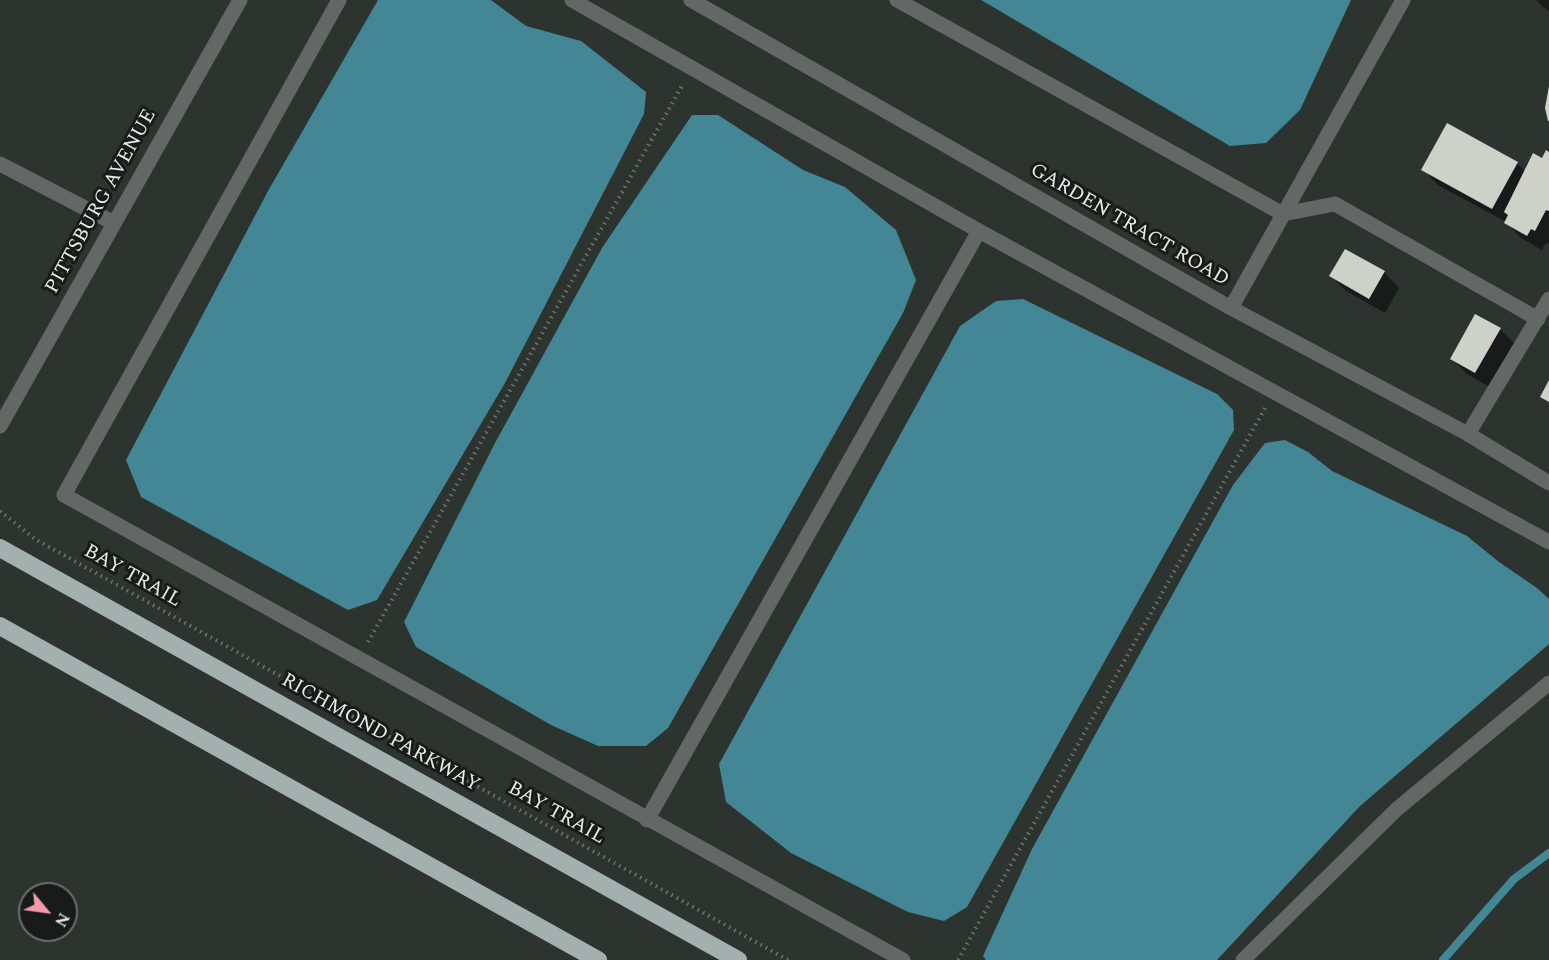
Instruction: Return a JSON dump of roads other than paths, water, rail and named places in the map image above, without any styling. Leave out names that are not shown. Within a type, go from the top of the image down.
[{"type":"highway","name":"RICHMOND PARKWAY","points":[[0,548],[738,960]]},
{"type":"highway","points":[[0,626],[598,960]]},
{"type":"street","name":"PITTSBURG AVENUE","points":[[0,426],[240,0]]},
{"type":"street","points":[[339,0],[64,495],[903,960]]},
{"type":"street","points":[[572,0],[979,231],[1549,542]]},
{"type":"street","name":"GARDEN TRACT ROAD","points":[[691,0],[1231,308],[1468,434],[1549,483]]},
{"type":"street","points":[[897,0],[1283,214],[1335,204],[1538,319]]},
{"type":"street","points":[[1231,308],[1403,0]]},
{"type":"street","points":[[0,164],[114,223]]},
{"type":"street","points":[[647,820],[979,231]]},
{"type":"street","points":[[1468,434],[1549,299]]},
{"type":"street","points":[[1243,960],[1397,809],[1549,683]]},
{"type":"water","points":[[378,0],[491,0],[526,26],[581,41],[646,92],[644,114],[505,383],[377,600],[348,610],[141,497],[126,460],[268,191]]},
{"type":"water","points":[[981,0],[1351,0],[1300,110],[1266,143],[1230,146]]},
{"type":"water","points":[[692,115],[718,115],[803,170],[845,187],[896,230],[916,280],[903,313],[668,728],[646,746],[598,746],[551,725],[416,647],[404,622],[495,443],[602,248]]},
{"type":"water","points":[[1023,299],[1217,394],[1233,410],[1234,430],[967,907],[944,921],[908,912],[791,853],[726,802],[719,764],[960,326],[996,301]]},
{"type":"water","points":[[1285,440],[1308,452],[1332,471],[1467,536],[1537,588],[1549,599],[1549,644],[1360,806],[1217,960],[986,960],[983,956],[1032,849],[1233,485],[1265,443]]},
{"type":"waterway","points":[[1443,960],[1514,879],[1549,853]]}]
